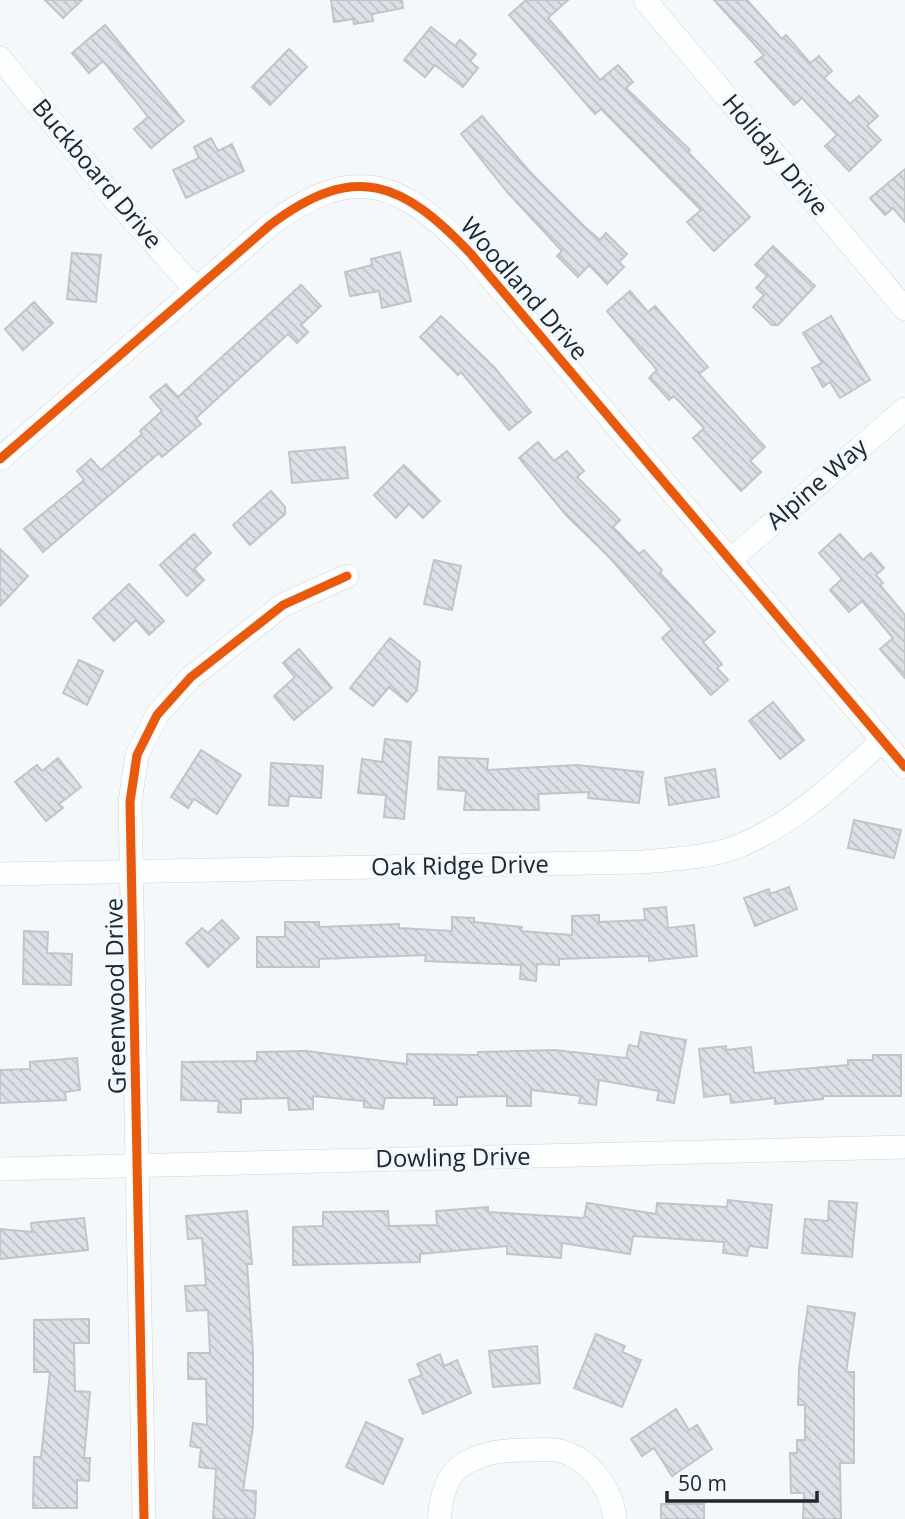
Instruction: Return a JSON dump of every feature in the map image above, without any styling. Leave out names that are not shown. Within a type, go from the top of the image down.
[{"type":"street","name":"Holiday Drive","points":[[645,0],[905,309]]},
{"type":"street","name":"Buckboard Drive","points":[[0,58],[112,195],[196,290]]},
{"type":"street","name":"Woodland Drive","points":[[0,459],[302,201],[332,189],[368,185],[403,196],[439,220],[471,254],[905,767]]},
{"type":"street","name":"Alpine Way","points":[[729,561],[905,409]]},
{"type":"street","name":"Greenwood Drive","points":[[144,1519],[130,802],[137,755],[157,715],[191,677],[283,605],[347,576]]},
{"type":"street","name":"Oak Ridge Drive","points":[[0,874],[643,862],[689,858],[737,847],[775,828],[825,794],[882,741]]},
{"type":"street","name":"Dowling Drive","points":[[0,1169],[905,1147]]},
{"type":"street","points":[[439,1519],[442,1496],[456,1470],[480,1456],[506,1450],[556,1450],[580,1459],[610,1494],[614,1519]]},
{"type":"building","points":[[45,0],[82,0],[63,18]]},
{"type":"building","points":[[331,0],[402,0],[403,8],[372,14],[373,21],[354,24],[353,19],[334,22]]},
{"type":"building","points":[[526,0],[568,0],[548,18],[600,80],[618,65],[633,82],[626,88],[690,150],[688,152],[750,217],[714,251],[687,222],[701,210],[601,109],[595,114],[509,15]]},
{"type":"building","points":[[714,0],[747,0],[782,39],[786,35],[810,63],[819,56],[832,71],[824,78],[850,104],[859,96],[878,116],[867,126],[881,140],[849,171],[825,146],[837,135],[802,98],[794,105],[755,62],[764,55]]},
{"type":"building","points":[[105,25],[184,121],[151,148],[134,129],[148,117],[103,61],[89,73],[72,53]]},
{"type":"building","points":[[431,27],[455,46],[460,40],[476,54],[470,61],[478,68],[463,87],[435,65],[425,77],[404,60]]},
{"type":"building","points":[[289,49],[307,67],[270,105],[252,87]]},
{"type":"building","points":[[482,116],[530,172],[585,227],[600,240],[606,233],[627,254],[619,262],[624,267],[607,284],[589,265],[578,277],[557,256],[562,251],[508,193],[461,134]]},
{"type":"building","points":[[211,138],[218,151],[232,144],[244,171],[186,198],[173,170],[199,158],[194,147]]},
{"type":"building","points":[[905,169],[905,222],[893,208],[885,215],[870,198]]},
{"type":"building","points":[[773,246],[815,286],[778,325],[772,325],[753,307],[764,295],[756,288],[767,276],[755,265]]},
{"type":"building","points":[[400,252],[411,301],[382,308],[379,291],[350,296],[345,272],[372,265],[371,259]]},
{"type":"building","points":[[72,253],[101,255],[96,302],[67,299]]},
{"type":"building","points":[[301,285],[321,306],[301,325],[308,332],[297,343],[288,334],[196,418],[201,424],[162,457],[159,453],[43,552],[24,529],[84,480],[77,471],[91,459],[101,470],[142,434],[140,431],[162,411],[150,397],[166,384],[178,397]]},
{"type":"building","points":[[630,291],[648,312],[655,306],[708,367],[699,374],[765,447],[750,461],[761,472],[741,491],[693,438],[704,428],[674,396],[669,400],[649,378],[657,370],[607,311]]},
{"type":"building","points":[[34,302],[53,323],[23,350],[5,329]]},
{"type":"building","points":[[441,316],[494,367],[531,412],[509,430],[461,372],[458,375],[420,337]]},
{"type":"building","points":[[831,316],[870,380],[840,398],[830,382],[823,387],[812,368],[822,363],[803,333]]},
{"type":"building","points":[[538,442],[554,461],[567,451],[584,471],[577,477],[620,520],[613,527],[639,554],[644,550],[662,570],[660,573],[715,632],[703,642],[722,664],[717,668],[728,680],[711,695],[662,638],[672,629],[609,557],[566,515],[519,458]]},
{"type":"building","points":[[345,447],[348,478],[292,483],[289,452]]},
{"type":"building","points":[[404,465],[440,501],[423,518],[409,504],[396,518],[374,495]]},
{"type":"building","points":[[271,491],[285,507],[285,514],[250,545],[233,525]]},
{"type":"building","points":[[194,534],[211,553],[194,569],[204,580],[187,596],[160,565]]},
{"type":"building","points":[[840,534],[863,560],[871,553],[884,568],[876,575],[883,583],[880,585],[905,615],[905,678],[880,649],[893,638],[862,601],[849,612],[830,590],[842,579],[819,553]]},
{"type":"building","points":[[0,549],[28,576],[0,606]]},
{"type":"building","points":[[434,560],[461,566],[452,610],[424,604]]},
{"type":"building","points":[[129,584],[164,621],[149,635],[136,620],[114,641],[93,618]]},
{"type":"building","points":[[390,638],[420,662],[417,690],[407,702],[389,687],[373,706],[350,688]]},
{"type":"building","points":[[299,649],[332,688],[294,720],[274,696],[295,677],[283,663]]},
{"type":"building","points":[[79,660],[103,671],[87,705],[63,693]]},
{"type":"building","points":[[773,702],[804,740],[780,759],[749,721]]},
{"type":"building","points":[[385,739],[411,742],[404,819],[384,817],[386,795],[358,793],[362,759],[382,762]]},
{"type":"building","points":[[201,750],[241,775],[217,814],[194,799],[188,808],[171,797]]},
{"type":"building","points":[[439,757],[488,759],[487,770],[577,765],[643,772],[639,803],[588,798],[589,792],[538,794],[539,810],[464,810],[466,791],[438,789]]},
{"type":"building","points":[[58,758],[81,787],[59,804],[63,808],[46,821],[15,782],[37,765],[42,771]]},
{"type":"building","points":[[271,763],[323,766],[321,798],[289,796],[288,806],[269,805]]},
{"type":"building","points":[[715,769],[719,797],[669,805],[665,778]]},
{"type":"building","points":[[854,820],[901,830],[894,858],[848,848]]},
{"type":"building","points":[[789,887],[797,909],[755,926],[744,898],[769,889],[770,894]]},
{"type":"building","points":[[666,907],[668,928],[694,925],[697,956],[649,961],[649,956],[559,959],[559,965],[537,964],[536,981],[520,979],[521,965],[425,961],[426,955],[319,959],[319,967],[257,967],[257,937],[285,937],[285,922],[319,922],[319,927],[399,924],[399,928],[452,931],[452,917],[474,918],[474,922],[522,927],[521,931],[572,935],[572,916],[599,915],[599,922],[645,920],[644,909]]},
{"type":"building","points":[[222,920],[239,938],[208,967],[186,943],[202,928],[208,933]]},
{"type":"building","points":[[24,931],[48,932],[47,953],[72,954],[71,985],[23,984]]},
{"type":"building","points":[[641,1032],[686,1040],[674,1103],[657,1100],[659,1091],[599,1080],[596,1105],[579,1103],[581,1096],[531,1090],[531,1106],[507,1106],[507,1096],[457,1097],[457,1105],[434,1105],[434,1098],[385,1098],[383,1109],[364,1107],[364,1101],[313,1096],[313,1109],[289,1110],[288,1098],[241,1099],[241,1113],[218,1112],[219,1101],[181,1100],[182,1062],[257,1061],[257,1052],[307,1051],[407,1064],[407,1054],[478,1055],[478,1052],[555,1050],[626,1058],[629,1045],[638,1047]]},
{"type":"building","points":[[726,1046],[726,1050],[751,1047],[754,1073],[848,1065],[848,1060],[873,1060],[873,1055],[901,1055],[901,1096],[823,1096],[823,1099],[775,1104],[775,1098],[731,1103],[730,1094],[704,1097],[699,1049]]},
{"type":"building","points":[[77,1058],[80,1090],[65,1092],[66,1100],[0,1103],[0,1070],[30,1069],[30,1062]]},
{"type":"building","points":[[728,1200],[772,1205],[767,1248],[749,1246],[747,1256],[723,1253],[724,1242],[633,1236],[630,1254],[562,1243],[561,1258],[507,1254],[507,1246],[420,1254],[420,1262],[293,1265],[293,1227],[323,1226],[323,1212],[388,1211],[389,1226],[437,1225],[436,1211],[488,1207],[488,1212],[584,1218],[587,1203],[656,1214],[657,1203],[727,1207]]},
{"type":"building","points":[[829,1201],[857,1203],[852,1257],[802,1253],[805,1219],[828,1221]]},
{"type":"building","points":[[247,1211],[252,1264],[247,1264],[253,1353],[253,1427],[243,1490],[256,1491],[255,1515],[254,1519],[213,1519],[216,1469],[199,1467],[201,1448],[190,1446],[193,1423],[207,1425],[206,1379],[188,1379],[188,1353],[210,1353],[208,1310],[187,1311],[185,1286],[206,1285],[202,1238],[188,1239],[186,1216]]},
{"type":"building","points":[[84,1218],[88,1250],[0,1259],[0,1229],[32,1232],[31,1223]]},
{"type":"building","points":[[808,1306],[855,1313],[846,1372],[854,1372],[854,1463],[840,1463],[841,1519],[803,1519],[804,1493],[791,1493],[790,1453],[797,1453],[797,1440],[805,1440],[805,1405],[798,1405],[799,1368]]},
{"type":"building","points":[[89,1319],[89,1343],[74,1343],[75,1391],[90,1392],[84,1458],[90,1458],[89,1481],[77,1480],[77,1508],[33,1508],[34,1457],[41,1457],[50,1372],[34,1372],[34,1320]]},
{"type":"building","points":[[596,1334],[625,1346],[622,1352],[641,1360],[622,1407],[574,1388]]},
{"type":"building","points":[[537,1346],[540,1383],[493,1387],[489,1351]]},
{"type":"building","points":[[440,1354],[444,1366],[457,1360],[471,1393],[423,1414],[409,1380],[422,1375],[417,1364]]},
{"type":"building","points":[[676,1409],[689,1430],[697,1425],[712,1449],[672,1476],[654,1448],[642,1456],[631,1439]]},
{"type":"building","points":[[366,1422],[403,1439],[383,1484],[346,1467]]},
{"type":"building","points":[[661,1504],[704,1504],[704,1519],[661,1519]]},
{"type":"cycle path","points":[[0,459],[270,225],[300,205],[328,192],[353,187],[376,188],[399,196],[422,210],[471,254],[905,767]]},
{"type":"cycle path","points":[[144,1519],[130,802],[137,755],[157,715],[191,677],[283,605],[347,576]]}]
